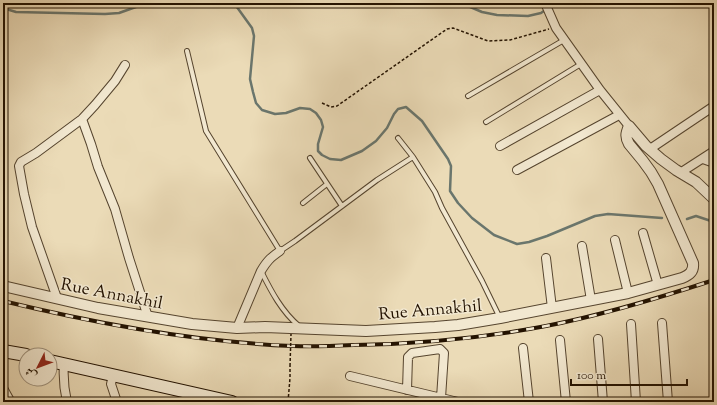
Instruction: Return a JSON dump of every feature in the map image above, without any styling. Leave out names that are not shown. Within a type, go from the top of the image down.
[{"type":"main road","points":[[3,350],[18,353]]},
{"type":"main road","points":[[58,363],[112,375],[191,397],[232,402]]},
{"type":"street","points":[[545,3],[556,28],[600,90],[629,126],[661,159],[700,185],[714,199]]},
{"type":"street","points":[[57,298],[32,227],[19,166],[21,162],[36,153],[82,118],[115,81],[125,65]]},
{"type":"street","points":[[500,146],[600,90]]},
{"type":"street","points":[[650,149],[714,106]]},
{"type":"street","points":[[517,170],[619,114]]},
{"type":"street","points":[[82,118],[92,144],[98,167],[115,209],[148,317]]},
{"type":"street","name":"Rue Annakhil","points":[[3,286],[98,308],[192,324],[237,328],[265,327],[366,331],[450,325],[500,318],[628,293],[688,276],[692,272],[693,266],[658,184],[627,140],[626,132],[629,126]]},
{"type":"street","points":[[680,172],[714,151]]},
{"type":"street","points":[[703,159],[714,163]]},
{"type":"street","points":[[643,233],[658,285]]},
{"type":"street","points":[[615,240],[628,293]]},
{"type":"street","points":[[582,246],[591,300]]},
{"type":"street","points":[[237,328],[261,271],[269,259],[280,251]]},
{"type":"street","points":[[546,258],[552,308]]},
{"type":"street","points":[[662,323],[668,402]]},
{"type":"street","points":[[631,324],[636,402]]},
{"type":"street","points":[[598,339],[603,402]]},
{"type":"street","points":[[560,340],[566,402]]},
{"type":"street","points":[[523,348],[529,402]]},
{"type":"street","points":[[407,390],[408,357],[412,353],[440,349],[444,353],[441,398]]},
{"type":"street","points":[[64,364],[64,388],[67,402]]},
{"type":"street","points":[[112,375],[111,384],[117,402]]},
{"type":"street","points":[[350,376],[458,402]]},
{"type":"lane","points":[[468,96],[564,39]]},
{"type":"lane","points":[[187,51],[206,131],[280,251],[377,180],[413,157]]},
{"type":"lane","points":[[486,122],[581,64]]},
{"type":"lane","points":[[398,138],[413,157],[435,192],[500,318]]},
{"type":"lane","points":[[310,158],[342,206]]},
{"type":"lane","points":[[303,203],[327,184]]},
{"type":"lane","points":[[261,271],[272,293],[290,318],[302,329]]},
{"type":"lane","points":[[3,384],[5,392],[13,402]]},
{"type":"path","points":[[322,103],[331,107],[337,106],[447,29],[453,28],[488,41],[497,41],[510,40],[556,28]]},
{"type":"path","points":[[288,402],[291,334]]},
{"type":"waterway","points":[[3,8],[16,12],[105,14],[119,13],[147,3]]},
{"type":"waterway","points":[[234,3],[252,28],[254,36],[250,79],[256,103],[262,110],[275,114],[286,113],[300,108],[310,109],[316,113],[321,120],[323,127],[318,144],[318,151],[322,155],[330,159],[341,160],[362,151],[376,141],[387,128],[398,109],[406,107],[422,121],[448,159],[451,166],[450,191],[458,203],[472,218],[494,235],[517,244],[547,236],[595,216],[608,214],[662,218]]},
{"type":"waterway","points":[[461,3],[482,12],[497,15],[528,16],[541,13],[555,3]]},
{"type":"waterway","points":[[687,219],[696,216],[714,222]]},
{"type":"railway","points":[[3,301],[147,331],[220,341],[256,344],[324,346],[427,342],[475,337],[546,326],[652,300],[714,280]]}]
